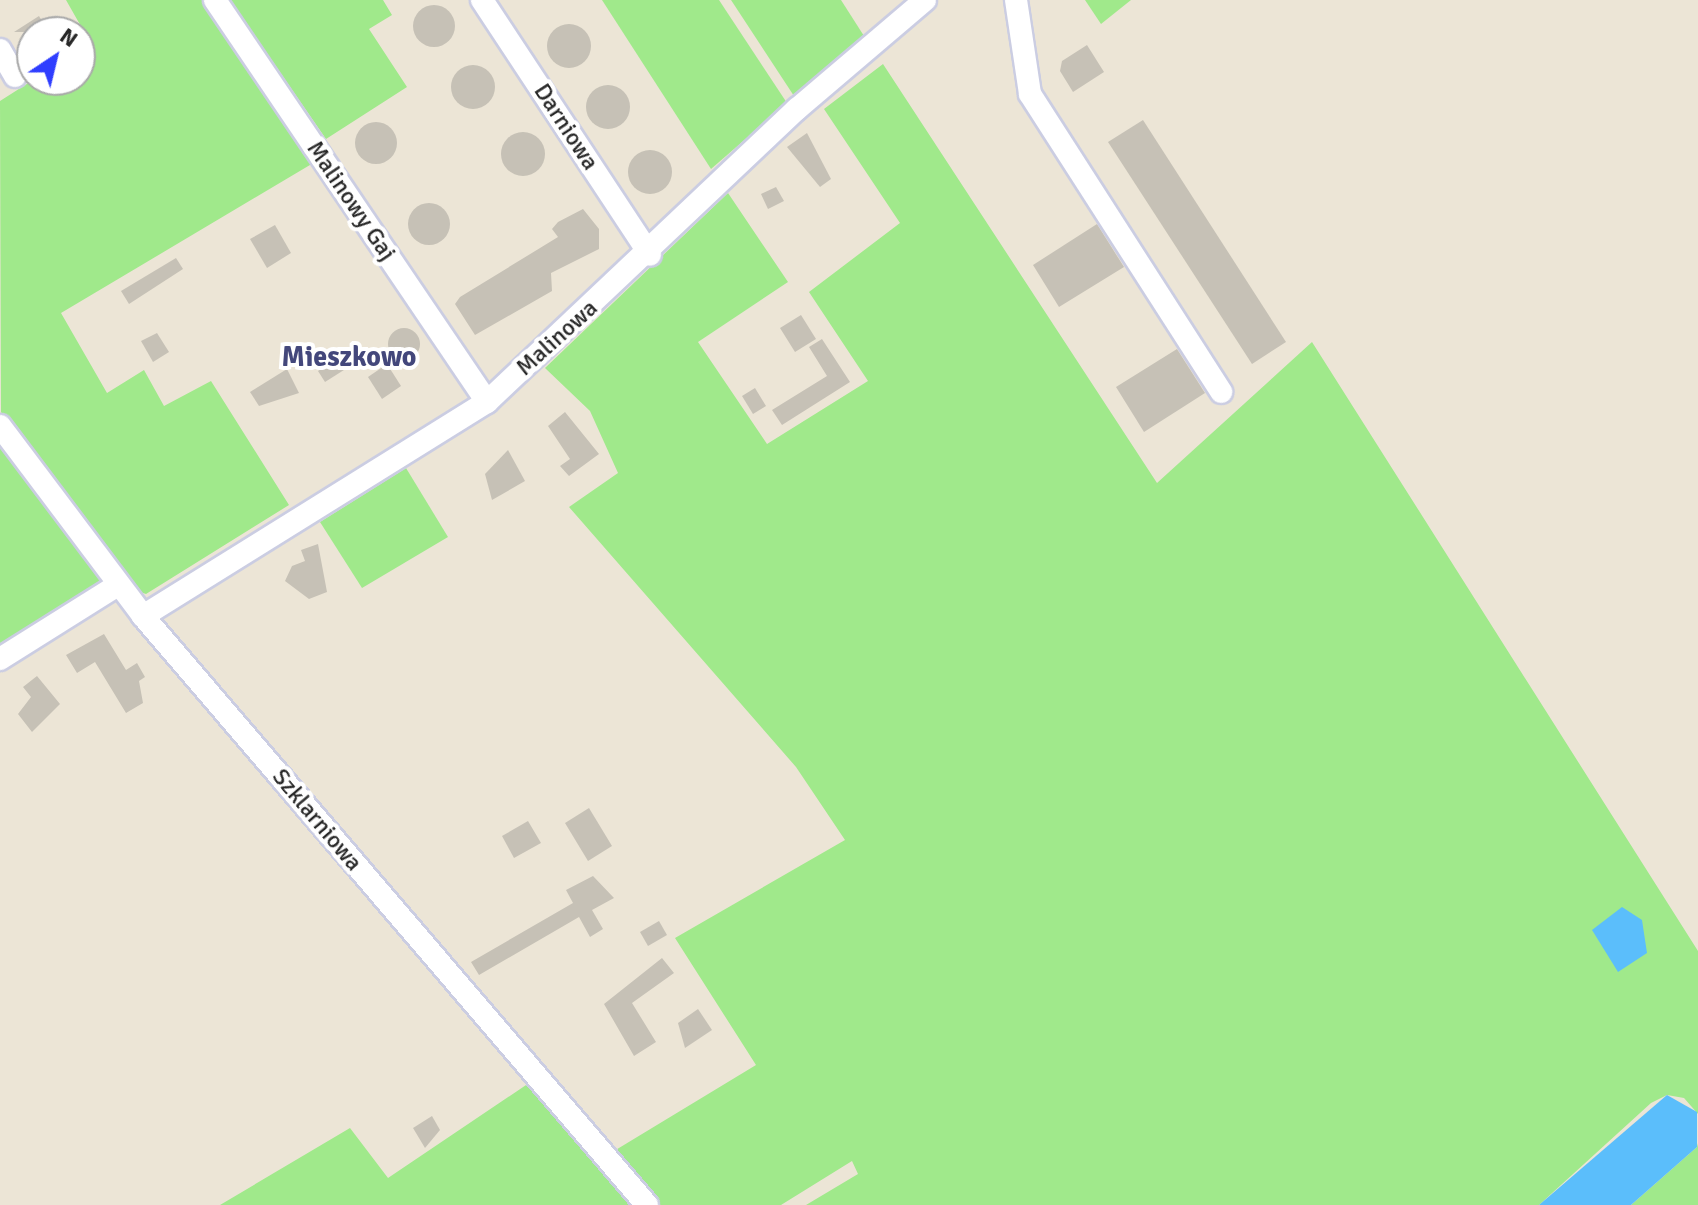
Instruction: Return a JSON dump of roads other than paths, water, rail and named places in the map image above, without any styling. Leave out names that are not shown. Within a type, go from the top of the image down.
[{"type":"street","name":"Malinowy Gaj","points":[[215,0],[487,402]]},
{"type":"street","name":"Darniowa","points":[[482,0],[650,255]]},
{"type":"street","name":"Malinowa","points":[[143,616],[487,402],[650,255],[797,109],[925,0]]},
{"type":"street","points":[[1016,0],[1030,94],[1221,392]]},
{"type":"street","points":[[0,50],[15,76]]},
{"type":"street","name":"Szklarniowa","points":[[0,426],[143,616],[647,1205]]},
{"type":"street","points":[[0,659],[118,585]]},
{"type":"water","points":[[1622,907],[1642,920],[1647,953],[1618,972],[1592,930]]},
{"type":"water","points":[[1667,1095],[1697,1112],[1697,1147],[1631,1205],[1539,1205]]},
{"type":"district","name":"Mieszkowo","points":[[349,357]]}]
